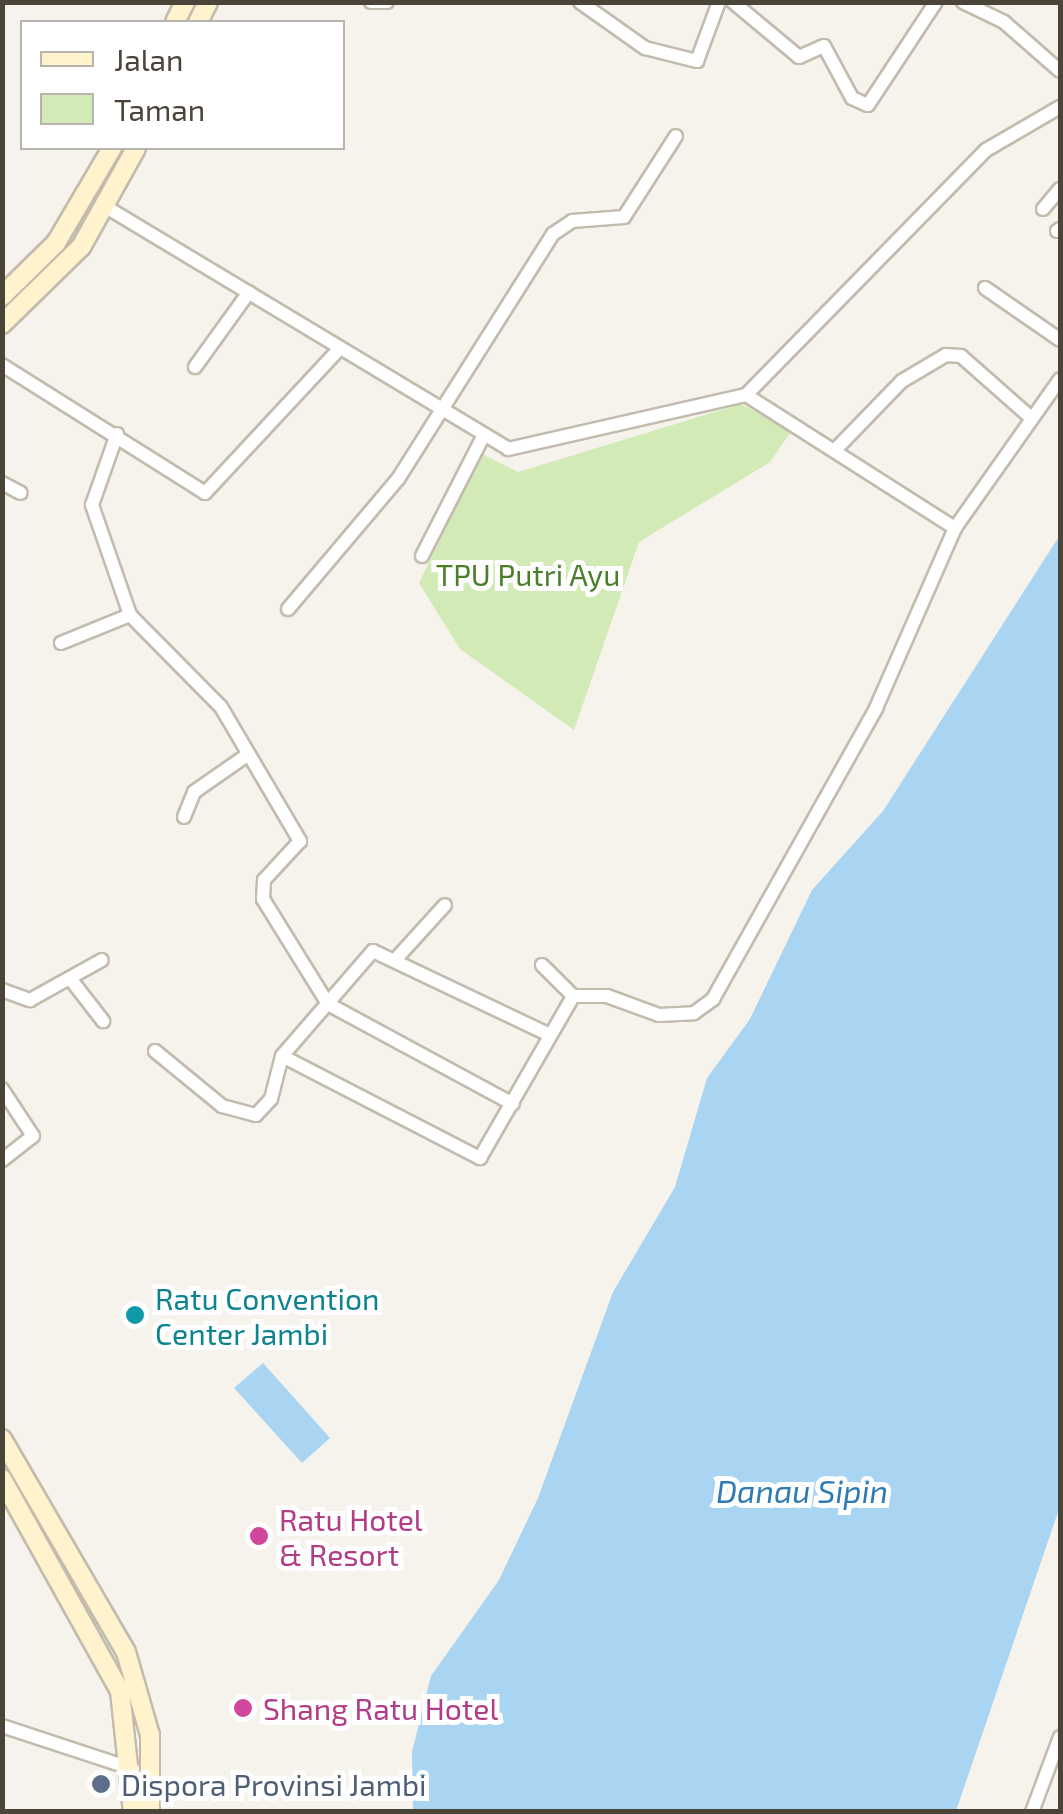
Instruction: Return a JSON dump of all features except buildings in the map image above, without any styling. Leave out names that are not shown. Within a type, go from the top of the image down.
[{"type":"main road","points":[[2,296],[56,243],[111,150]]},
{"type":"main road","points":[[2,324],[81,247],[135,150]]},
{"type":"main road","points":[[2,1440],[126,1652],[150,1735],[150,1812]]},
{"type":"main road","points":[[2,1478],[106,1658],[135,1770],[133,1812]]},
{"type":"street","points":[[371,2],[387,2]]},
{"type":"street","points":[[580,2],[645,48],[697,62],[719,2]]},
{"type":"street","points":[[733,2],[799,58],[824,46],[852,98],[868,105],[936,2]]},
{"type":"street","points":[[963,2],[1004,22],[1060,71]]},
{"type":"street","points":[[106,207],[444,412],[520,452],[746,394],[986,150],[1059,102]]},
{"type":"street","points":[[288,609],[444,412],[553,234],[572,221],[624,217],[676,136]]},
{"type":"street","points":[[1043,209],[1060,189]]},
{"type":"street","points":[[984,288],[1060,340]]},
{"type":"street","points":[[195,367],[248,292]]},
{"type":"street","points":[[2,365],[209,492],[340,348]]},
{"type":"street","points":[[838,448],[902,380],[946,355],[961,356],[1029,416]]},
{"type":"street","points":[[542,965],[573,996],[682,1016],[713,999],[876,708],[955,528],[1029,416],[1060,379]]},
{"type":"street","points":[[746,394],[838,448],[955,528]]},
{"type":"street","points":[[117,434],[92,505],[130,614],[221,707],[300,845],[261,894],[328,1004],[513,1104]]},
{"type":"street","points":[[422,556],[484,435]]},
{"type":"street","points":[[2,483],[21,492]]},
{"type":"street","points":[[61,643],[130,614]]},
{"type":"street","points":[[184,817],[194,792],[247,754]]},
{"type":"street","points":[[395,960],[445,905]]},
{"type":"street","points":[[155,1051],[241,1116],[264,1110],[282,1056],[370,952],[395,960],[548,1034]]},
{"type":"street","points":[[2,990],[30,1000],[102,960]]},
{"type":"street","points":[[72,980],[103,1021]]},
{"type":"street","points":[[282,1056],[472,1158],[488,1152],[548,1034],[573,996]]},
{"type":"street","points":[[2,1089],[33,1136],[2,1160]]},
{"type":"street","points":[[2,1726],[135,1770]]},
{"type":"street","points":[[1032,1812],[1060,1737]]},
{"type":"green space","name":"TPU Putri Ayu","points":[[741,404],[792,430],[770,462],[639,542],[574,730],[460,649],[419,583],[482,454],[518,472]]},
{"type":"water","name":"Danau Sipin","points":[[1060,535],[1060,1506],[956,1811],[413,1811],[412,1752],[431,1676],[499,1580],[538,1498],[613,1292],[675,1187],[707,1078],[750,1019],[812,890],[883,811]]},
{"type":"water","points":[[263,1363],[330,1438],[302,1463],[234,1388]]},
{"type":"place","name":"Ratu Convention Center Jambi","points":[[135,1315]]},
{"type":"place","name":"Ratu Hotel & Resort","points":[[259,1536]]},
{"type":"place","name":"Shang Ratu Hotel","points":[[243,1708]]},
{"type":"place","name":"Dispora Provinsi Jambi","points":[[101,1784]]}]
